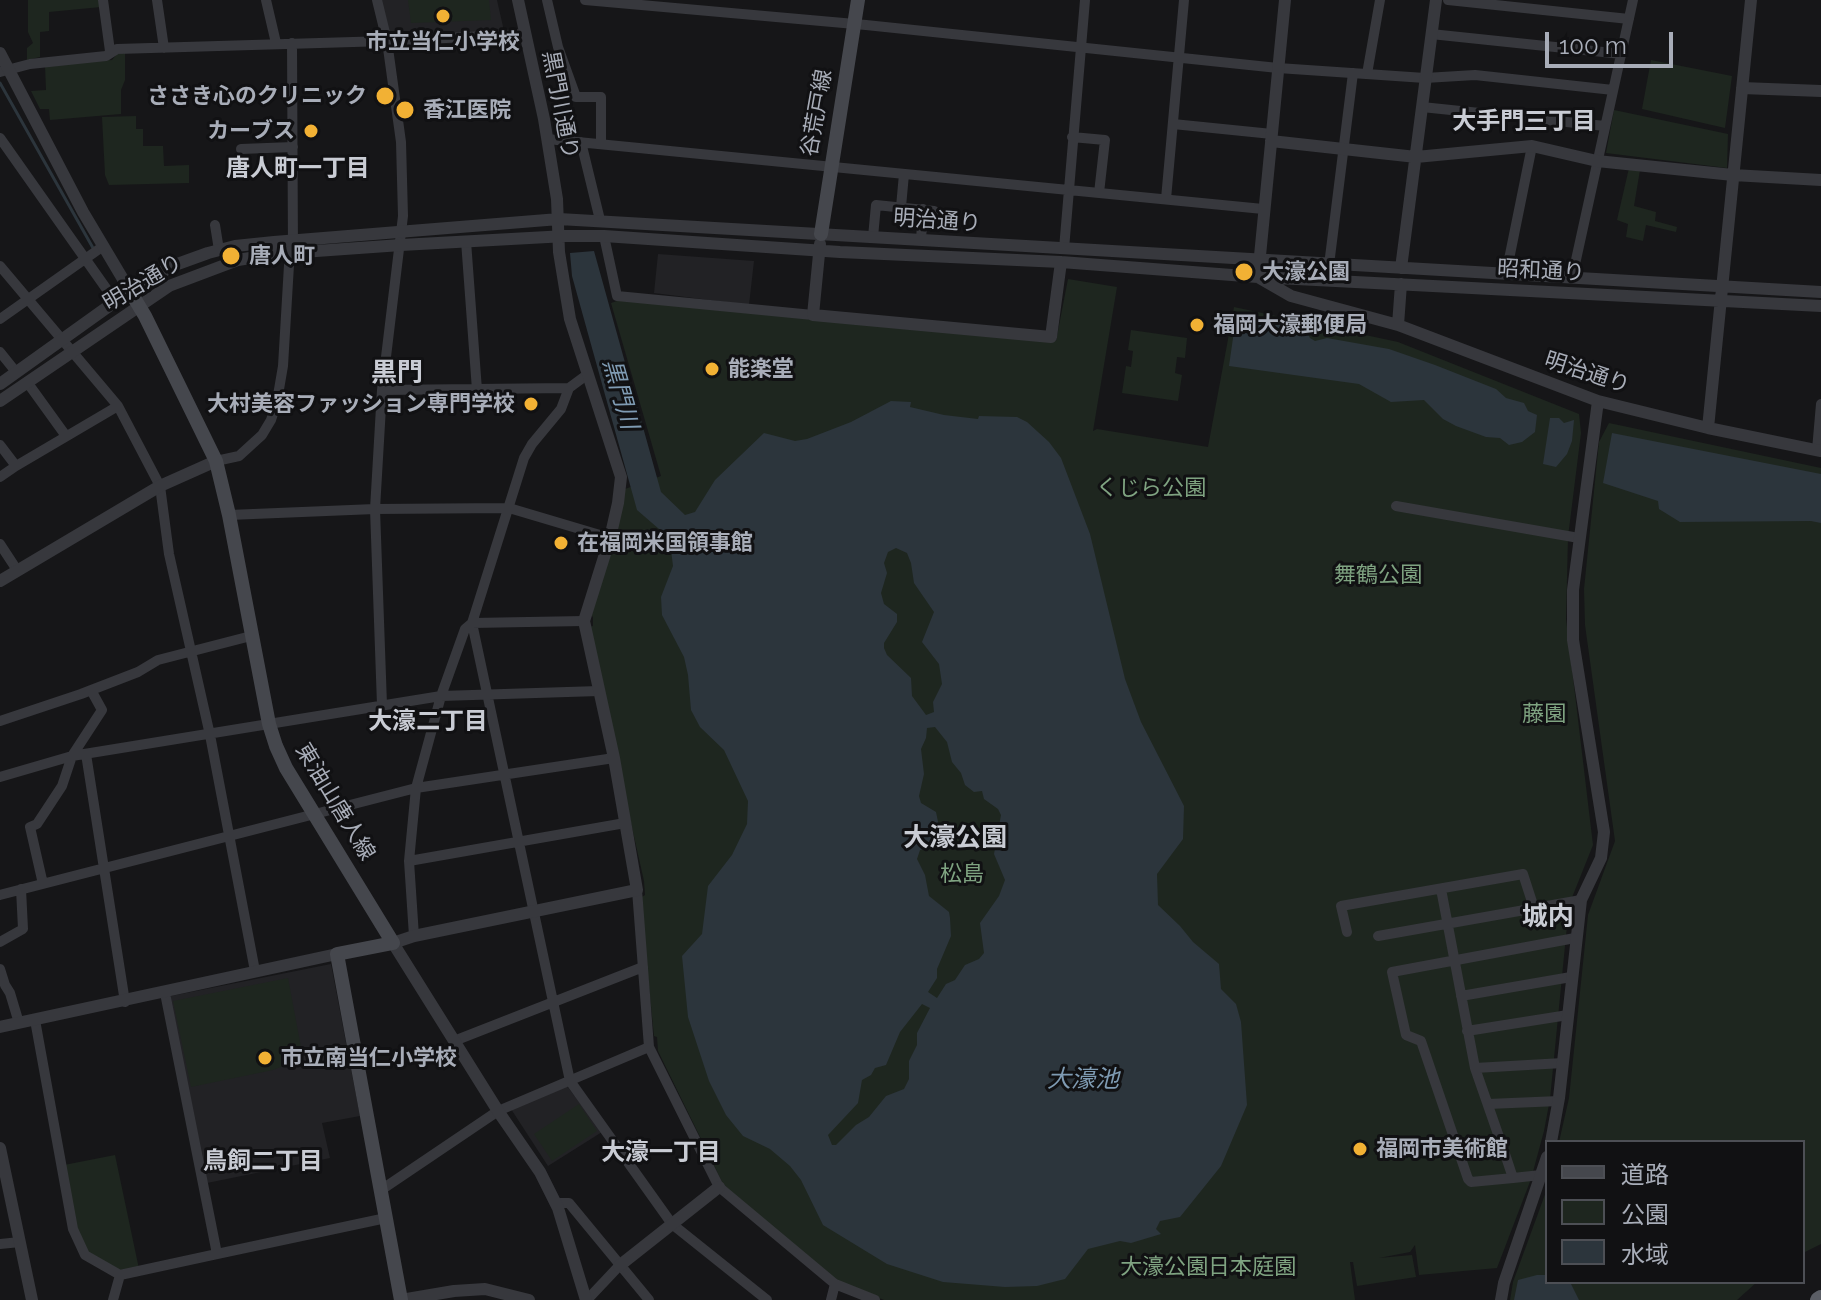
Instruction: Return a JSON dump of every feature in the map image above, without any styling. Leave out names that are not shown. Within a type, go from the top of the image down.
[{"type":"main road","name":"谷荒戸線","points":[[821,234],[858,0]]},
{"type":"main road","name":"東油山唐人線","points":[[130,291],[216,461],[269,724],[286,768],[393,943]]},
{"type":"main road","points":[[393,943],[337,954],[401,1300]]},
{"type":"street","points":[[3,71],[30,64],[106,56],[110,51],[103,0]]},
{"type":"street","points":[[157,0],[164,48]]},
{"type":"street","points":[[266,0],[276,43]]},
{"type":"street","points":[[377,0],[387,41],[401,142],[401,239],[382,390],[375,509],[382,705]]},
{"type":"street","points":[[547,0],[558,47],[576,97],[601,97],[601,144]]},
{"type":"street","points":[[585,0],[1278,68],[1425,78],[1475,75],[1613,90]]},
{"type":"street","points":[[1064,249],[1085,0]]},
{"type":"street","points":[[1166,199],[1184,0]]},
{"type":"street","points":[[1258,277],[1285,0]]},
{"type":"street","points":[[1367,74],[1380,0]]},
{"type":"street","points":[[1401,268],[1436,0]]},
{"type":"street","points":[[1448,0],[1629,19]]},
{"type":"street","points":[[1572,278],[1633,0]]},
{"type":"street","points":[[1708,428],[1751,0]]},
{"type":"street","name":"黒門川通り","points":[[521,1],[562,219],[563,283],[570,319],[621,477],[610,538],[584,621]]},
{"type":"street","points":[[110,51],[525,34]]},
{"type":"street","points":[[1431,34],[1622,54]]},
{"type":"street","points":[[0,581],[160,486],[216,461],[239,456],[262,435],[271,420],[283,366],[289,265],[293,247],[292,43]]},
{"type":"street","points":[[0,53],[3,71],[130,291]]},
{"type":"street","points":[[1329,265],[1353,73]]},
{"type":"street","points":[[1742,88],[1821,91]]},
{"type":"street","points":[[1422,107],[1605,126]]},
{"type":"street","points":[[1173,124],[1344,150],[1416,157],[1532,146],[1597,161],[1733,175],[1821,180]]},
{"type":"street","points":[[1072,137],[1105,140],[1099,193]]},
{"type":"street","points":[[0,138],[115,301]]},
{"type":"street","points":[[547,139],[1263,209]]},
{"type":"street","points":[[581,142],[598,220]]},
{"type":"street","points":[[1506,274],[1532,146]]},
{"type":"street","points":[[241,149],[293,147]]},
{"type":"street","points":[[901,207],[904,174]]},
{"type":"street","points":[[873,237],[876,205],[929,210],[921,240]]},
{"type":"street","name":"明治通り","points":[[0,384],[130,291],[172,266],[219,250],[401,239],[562,219],[1259,261]]},
{"type":"street","points":[[215,225],[219,250]]},
{"type":"street","points":[[813,315],[821,234]]},
{"type":"street","points":[[599,236],[617,296],[1051,337],[1061,262]]},
{"type":"street","name":"明治通り","points":[[401,239],[466,241],[599,236],[819,251],[1061,262],[1258,277],[1291,296],[1398,325],[1598,401],[1708,428],[1819,450]]},
{"type":"street","points":[[466,241],[477,390]]},
{"type":"street","points":[[0,319],[102,247]]},
{"type":"street","name":"明治通り","points":[[0,401],[169,286],[214,267],[293,247]]},
{"type":"street","name":"昭和通り","points":[[1259,261],[1821,292]]},
{"type":"street","points":[[0,266],[118,406],[160,486],[169,554],[210,735],[255,971]]},
{"type":"street","name":"昭和通り","points":[[1258,277],[1821,306]]},
{"type":"street","points":[[1398,325],[1401,284]]},
{"type":"street","points":[[0,352],[16,372]]},
{"type":"street","points":[[588,374],[569,388],[561,409],[524,458],[472,623],[570,1081],[672,1224],[767,1300]]},
{"type":"street","points":[[27,382],[66,436]]},
{"type":"street","points":[[382,390],[569,388]]},
{"type":"street","points":[[1551,1140],[1559,1101],[1581,900],[1601,858],[1604,832],[1573,640],[1573,590],[1598,401]]},
{"type":"street","points":[[1819,450],[1821,404]]},
{"type":"street","points":[[0,477],[118,406]]},
{"type":"street","points":[[0,445],[16,466]]},
{"type":"street","points":[[1396,506],[1579,538]]},
{"type":"street","points":[[229,515],[509,508],[610,538]]},
{"type":"street","points":[[0,544],[17,570]]},
{"type":"street","points":[[414,936],[409,861],[416,788],[441,696],[465,629],[472,623],[584,621],[614,758],[637,890],[649,1047],[719,1187],[835,1284],[875,1300]]},
{"type":"street","points":[[0,721],[138,672],[158,660],[251,636]]},
{"type":"street","points":[[43,884],[30,827],[37,824],[62,786],[72,756],[102,710],[91,690]]},
{"type":"street","points":[[0,777],[72,756],[441,696],[599,691]]},
{"type":"street","points":[[86,754],[125,1002]]},
{"type":"street","points":[[0,895],[416,788],[614,758]]},
{"type":"street","points":[[409,861],[625,823]]},
{"type":"street","points":[[1347,932],[1341,906],[1523,874],[1534,908]]},
{"type":"street","points":[[0,942],[23,929],[21,889]]},
{"type":"street","points":[[1441,889],[1475,1068],[1513,1178]]},
{"type":"street","points":[[637,890],[393,943],[540,1172],[556,1203],[587,1300],[619,1266],[719,1187]]},
{"type":"street","points":[[1378,936],[1581,900]]},
{"type":"street","points":[[1541,1175],[1471,1182],[1468,1179],[1421,1041],[1406,1035],[1392,972],[1575,938]]},
{"type":"street","points":[[0,1027],[337,954]]},
{"type":"street","points":[[454,1041],[643,967]]},
{"type":"street","points":[[0,969],[19,1023]]},
{"type":"street","points":[[1461,996],[1571,977]]},
{"type":"street","points":[[165,993],[217,1254]]},
{"type":"street","points":[[1467,1031],[1568,1015]]},
{"type":"street","points":[[35,1020],[73,1229],[85,1255],[120,1275],[386,1218]]},
{"type":"street","points":[[381,1190],[498,1111],[649,1047]]},
{"type":"street","points":[[1475,1068],[1563,1063]]},
{"type":"street","points":[[1488,1104],[1559,1101]]},
{"type":"street","points":[[0,1148],[32,1300]]},
{"type":"street","points":[[1501,1300],[1545,1163]]},
{"type":"street","points":[[556,1203],[569,1203],[649,1300]]},
{"type":"street","points":[[0,1244],[20,1242]]},
{"type":"street","points":[[113,1300],[120,1275]]},
{"type":"street","points":[[831,1300],[835,1284]]},
{"type":"street","points":[[401,1300],[456,1296],[485,1289],[529,1300]]},
{"type":"shaded area","name":"市立当仁小学校","points":[[381,0],[497,0],[504,31],[390,36]]},
{"type":"shaded area","points":[[658,254],[754,261],[749,305],[654,293]]},
{"type":"shaded area","name":"市立南当仁小学校","points":[[331,964],[360,1116],[322,1123],[330,1158],[207,1183],[171,996]]},
{"type":"shaded area","points":[[567,1086],[602,1132],[548,1166],[511,1109]]},
{"type":"green space","points":[[28,0],[101,0],[101,7],[49,12],[49,31],[40,32],[40,57],[27,60],[27,48],[33,43],[28,32]]},
{"type":"green space","points":[[408,0],[489,0],[491,20],[411,23]]},
{"type":"green space","points":[[125,53],[121,114],[50,120],[49,109],[40,109],[31,91],[46,90],[45,65],[112,60],[117,54]]},
{"type":"green space","points":[[1651,60],[1732,76],[1725,128],[1642,109]]},
{"type":"green space","points":[[1614,110],[1728,134],[1727,168],[1606,153]]},
{"type":"green space","points":[[136,116],[136,129],[143,129],[143,146],[163,146],[164,166],[189,165],[189,183],[109,185],[105,175],[102,117]]},
{"type":"green space","points":[[1629,168],[1640,170],[1634,206],[1656,212],[1655,221],[1677,227],[1676,232],[1646,225],[1643,241],[1626,237],[1628,224],[1617,220]]},
{"type":"green space","name":"大濠公園","points":[[1068,279],[1117,287],[1093,431],[1097,429],[1208,447],[1234,307],[1398,342],[1579,414],[1581,433],[1568,537],[1566,619],[1593,845],[1569,905],[1550,1099],[1544,1131],[1531,1179],[1497,1268],[1419,1275],[1415,1245],[1410,1252],[1379,1258],[1412,1255],[1416,1277],[1357,1286],[1353,1262],[1350,1262],[1355,1300],[884,1300],[838,1282],[725,1188],[658,1051],[640,898],[645,895],[644,881],[587,627],[593,626],[591,615],[625,489],[661,476],[611,303],[620,300],[689,305],[1056,341]]},
{"type":"green space","points":[[1131,330],[1187,338],[1185,358],[1177,357],[1175,373],[1182,375],[1178,401],[1122,393],[1126,366],[1131,367],[1133,351],[1128,350]]},
{"type":"green space","points":[[1609,423],[1821,468],[1821,1244],[1805,1252],[1805,1140],[1559,1140],[1569,1098],[1588,915],[1615,841],[1585,625],[1584,589],[1599,442]]},
{"type":"green space","points":[[288,978],[303,1058],[273,1070],[191,1087],[173,1001]]},
{"type":"green space","points":[[579,1104],[597,1131],[552,1161],[534,1134]]},
{"type":"green space","points":[[115,1155],[139,1269],[120,1273],[87,1254],[78,1234],[64,1165]]},
{"type":"green space","points":[[1545,1194],[1545,1284],[1755,1284],[1737,1300],[1510,1300],[1513,1282]]},
{"type":"water","name":"大濠池","points":[[594,251],[661,492],[685,515],[695,512],[715,480],[764,433],[795,441],[807,439],[851,422],[891,401],[911,402],[910,407],[944,415],[978,419],[979,416],[1017,417],[1049,442],[1061,458],[1090,534],[1125,679],[1141,722],[1184,806],[1183,839],[1157,874],[1158,905],[1219,964],[1221,989],[1236,1004],[1241,1022],[1247,1105],[1221,1166],[1180,1217],[1160,1221],[1156,1229],[1161,1234],[1131,1243],[1120,1241],[1088,1249],[1065,1279],[1037,1286],[943,1282],[887,1264],[823,1225],[801,1180],[790,1166],[770,1149],[743,1136],[726,1115],[709,1081],[688,1017],[682,956],[702,934],[708,886],[732,855],[747,824],[748,801],[724,750],[700,727],[691,710],[684,657],[662,615],[661,597],[673,566],[670,542],[637,510],[572,276],[570,253]],"holes":[[[896,548],[907,553],[914,583],[934,612],[922,642],[939,664],[942,684],[933,702],[934,712],[926,715],[912,696],[911,678],[887,655],[884,648],[897,622],[897,614],[884,604],[881,593],[887,573],[884,563],[888,552]],[[935,727],[947,742],[952,762],[961,773],[965,785],[974,792],[982,791],[984,799],[998,809],[1001,815],[994,854],[1005,880],[999,896],[980,923],[984,953],[979,959],[965,965],[937,998],[928,992],[937,978],[937,969],[951,936],[949,912],[929,896],[925,875],[917,859],[920,850],[938,846],[942,841],[936,812],[921,803],[919,796],[924,774],[921,749],[927,728]],[[922,1004],[930,1008],[917,1033],[917,1045],[909,1061],[909,1079],[904,1089],[886,1096],[869,1117],[836,1145],[832,1145],[828,1135],[858,1103],[862,1080],[871,1075],[875,1068],[886,1065],[900,1032]]]},
{"type":"water","points":[[1236,317],[1305,328],[1315,341],[1327,338],[1389,349],[1435,365],[1496,389],[1506,398],[1524,403],[1528,411],[1537,415],[1535,432],[1522,442],[1509,445],[1500,438],[1486,437],[1456,426],[1443,419],[1424,400],[1391,402],[1359,384],[1229,366]]},
{"type":"water","points":[[1550,418],[1559,418],[1564,423],[1574,420],[1572,441],[1567,454],[1556,467],[1543,464]]},
{"type":"water","points":[[1612,433],[1821,474],[1821,523],[1680,522],[1659,509],[1658,501],[1603,483]]},
{"type":"water","points":[[1545,1275],[1545,1284],[1571,1284],[1579,1300],[1514,1300],[1518,1280]]},
{"type":"waterway","points":[[0,83],[93,248]]},
{"type":"place","name":"市立当仁小学校","points":[[443,16]]},
{"type":"place","name":"ささき心のクリニック","points":[[385,96]]},
{"type":"place","name":"香江医院","points":[[405,110]]},
{"type":"place","name":"カーブス","points":[[311,131]]},
{"type":"place","name":"唐人町","points":[[231,256]]},
{"type":"place","name":"大濠公園","points":[[1244,272]]},
{"type":"place","name":"福岡大濠郵便局","points":[[1197,325]]},
{"type":"place","name":"能楽堂","points":[[712,369]]},
{"type":"place","name":"大村美容ファッション専門学校","points":[[531,404]]},
{"type":"place","name":"在福岡米国領事館","points":[[561,543]]},
{"type":"place","name":"市立南当仁小学校","points":[[265,1058]]},
{"type":"place","name":"福岡市美術館","points":[[1360,1149]]},
{"type":"district","name":"大手門三丁目","points":[[1524,122]]},
{"type":"district","name":"唐人町一丁目","points":[[298,169]]},
{"type":"district","name":"黒門","points":[[397,373]]},
{"type":"district","name":"大濠二丁目","points":[[428,722]]},
{"type":"district","name":"大濠公園","points":[[955,838]]},
{"type":"district","name":"城内","points":[[1548,917]]},
{"type":"district","name":"大濠一丁目","points":[[661,1153]]},
{"type":"district","name":"鳥飼二丁目","points":[[263,1162]]},
{"type":"water label","name":"黒門川","points":[[620,394]]},
{"type":"park label","name":"くじら公園","points":[[1151,488]]},
{"type":"park label","name":"舞鶴公園","points":[[1378,575]]},
{"type":"park label","name":"藤園","points":[[1544,714]]},
{"type":"park label","name":"松島","points":[[962,874]]},
{"type":"park label","name":"大濠公園日本庭園","points":[[1208,1267]]}]
